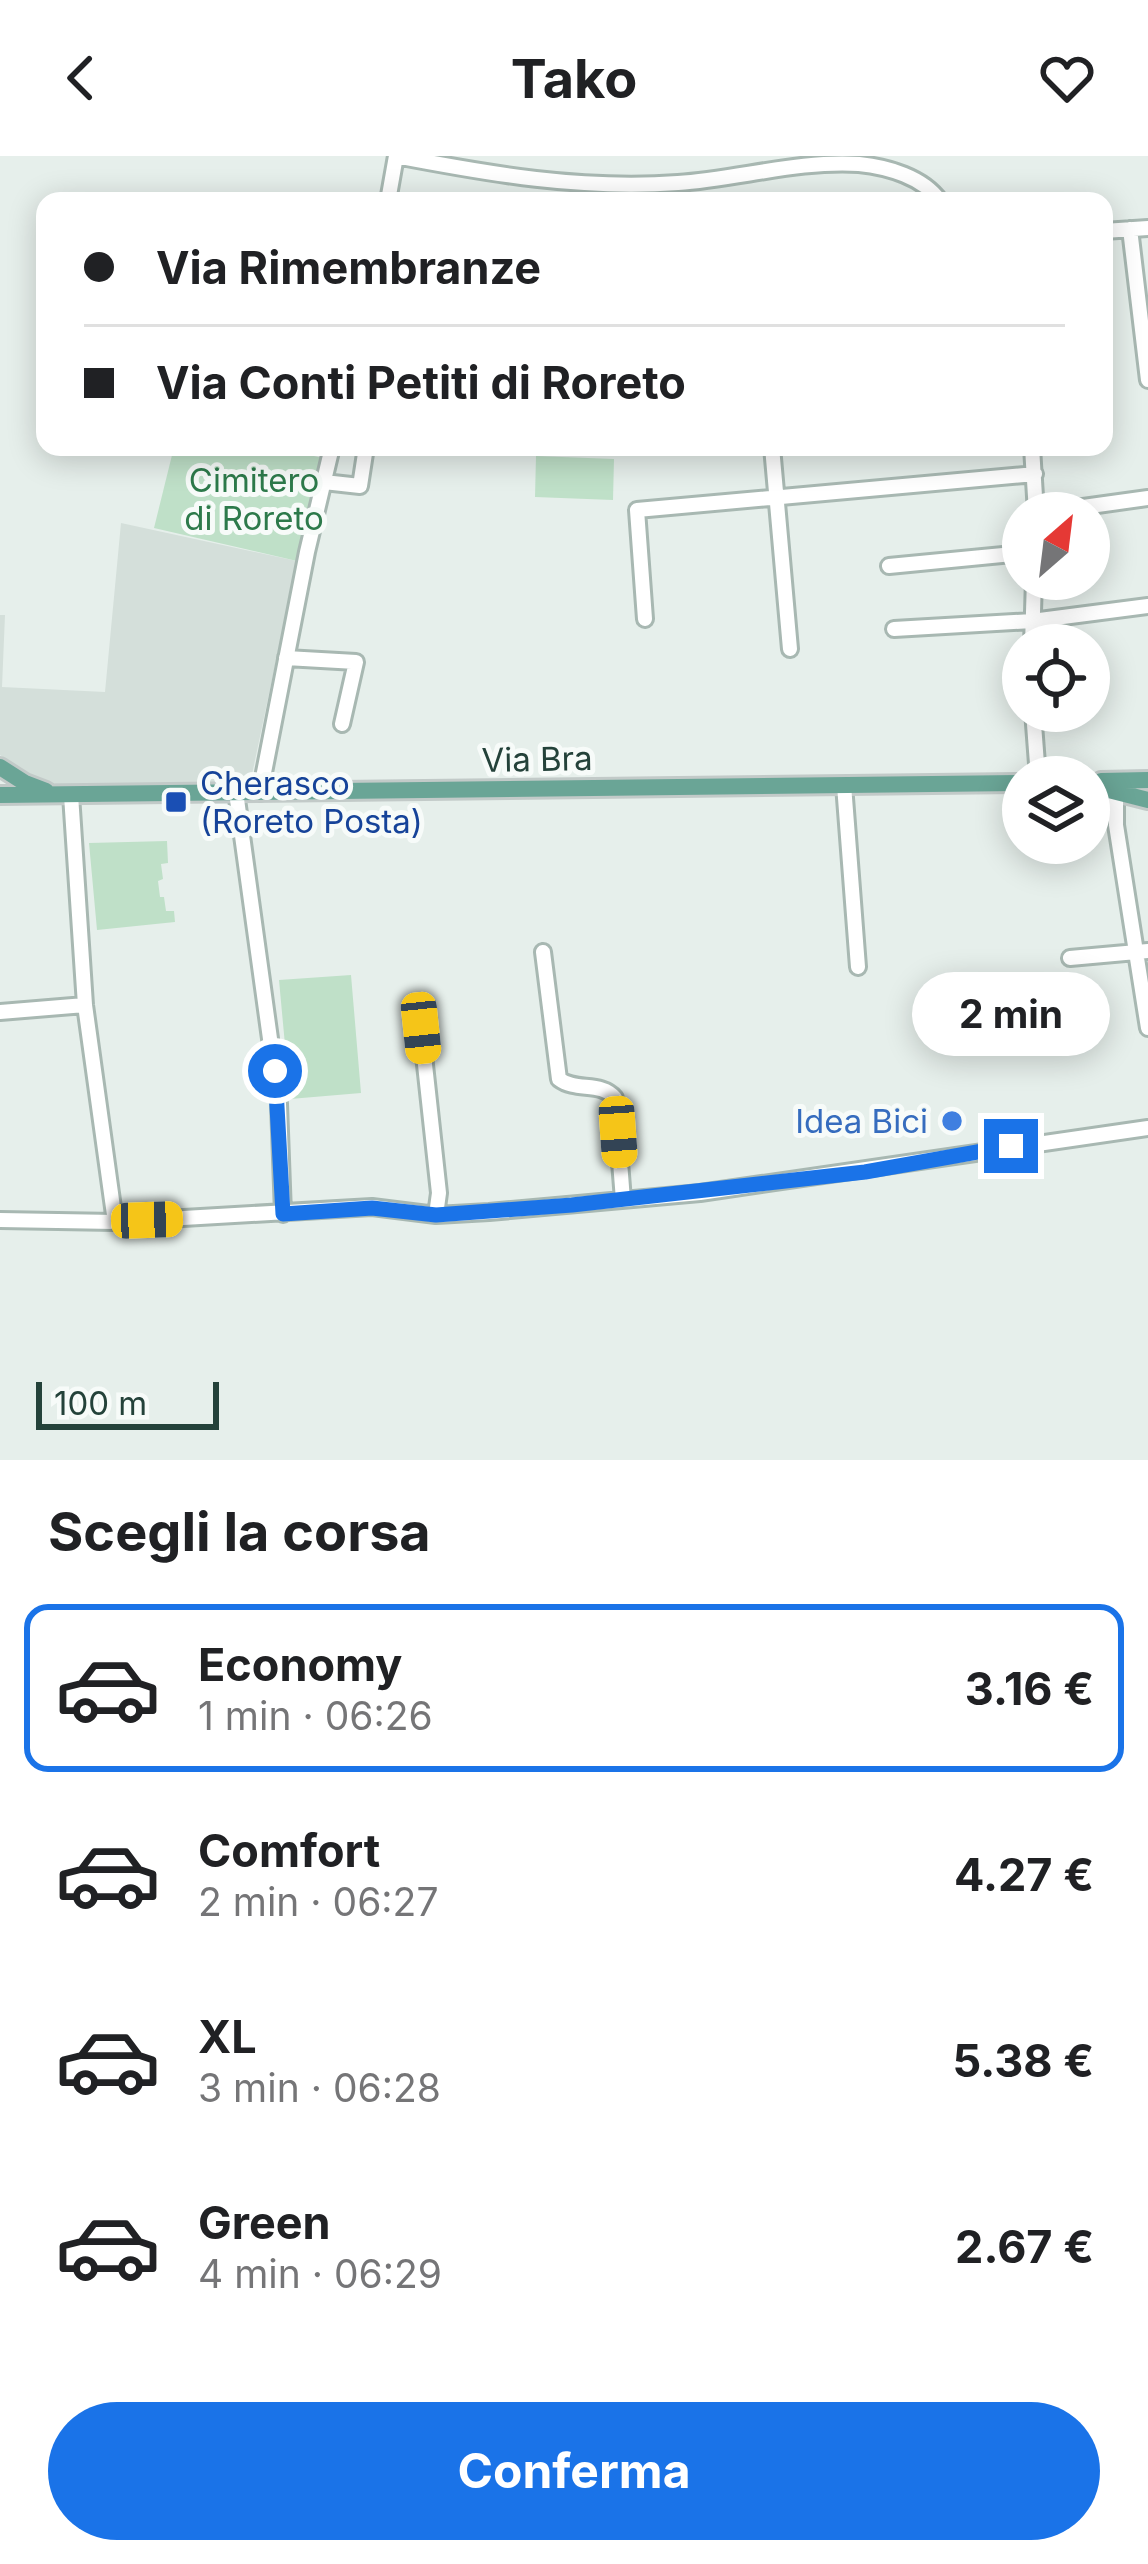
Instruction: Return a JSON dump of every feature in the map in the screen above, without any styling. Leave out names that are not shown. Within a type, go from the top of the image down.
[{"type":"main road","points":[[0,767],[25,783],[62,794]]},
{"type":"main road","points":[[1110,785],[1148,780]]},
{"type":"main road","name":"Via Bra","points":[[0,795],[1002,783]]},
{"type":"main road","points":[[1116,785],[1148,800]]},
{"type":"street","points":[[390,192],[396,156],[551,184],[678,183],[832,163],[864,164],[917,181],[930,192]]},
{"type":"street","points":[[1113,230],[1148,228]]},
{"type":"street","points":[[1130,229],[1148,380]]},
{"type":"street","points":[[260,793],[330,456]]},
{"type":"street","points":[[324,482],[360,486],[365,456]]},
{"type":"street","points":[[773,456],[790,649]]},
{"type":"street","points":[[1033,456],[1036,492]]},
{"type":"street","points":[[645,619],[637,510],[1035,474]]},
{"type":"street","points":[[1110,503],[1148,498]]},
{"type":"street","points":[[890,566],[1002,555]]},
{"type":"street","points":[[1031,624],[1032,600]]},
{"type":"street","points":[[894,629],[1031,621],[1148,606]]},
{"type":"street","points":[[286,658],[356,662],[342,724]]},
{"type":"street","points":[[844,785],[858,967]]},
{"type":"street","points":[[1116,785],[1117,825],[1142,951],[1148,1028]]},
{"type":"street","points":[[236,792],[279,1104],[283,1214]]},
{"type":"street","points":[[62,794],[115,1222]]},
{"type":"street","points":[[1070,958],[1142,951]]},
{"type":"street","points":[[543,952],[559,1079],[572,1087],[606,1089],[615,1098],[622,1200]]},
{"type":"street","points":[[0,1012],[85,1005]]},
{"type":"street","points":[[421,1028],[439,1193],[436,1215]]},
{"type":"street","points":[[0,1220],[115,1222],[372,1208],[436,1215],[622,1200],[865,1172],[1046,1140],[1148,1128]]},
{"type":"shaded area","points":[[121,523],[297,561],[250,784],[68,786],[39,782],[0,755],[0,615],[5,615],[2,687],[105,692]]},
{"type":"green space","name":"Cimitero di Roreto","points":[[172,456],[323,458],[297,561],[154,528]]},
{"type":"green space","points":[[536,456],[614,459],[613,500],[535,497]]},
{"type":"green space","points":[[167,841],[168,863],[161,864],[163,879],[158,881],[160,897],[164,897],[166,911],[174,911],[175,922],[97,930],[89,843]]},
{"type":"green space","points":[[351,975],[361,1093],[290,1099],[279,980]]},
{"type":"place","name":"Cherasco (Roreto Posta)","points":[[176,802]]},
{"type":"place","name":"Idea Bici","points":[[952,1121]]},
{"type":"route","points":[[275,1071],[283,1214],[372,1208],[436,1215],[572,1205],[865,1172],[1011,1146]]}]
